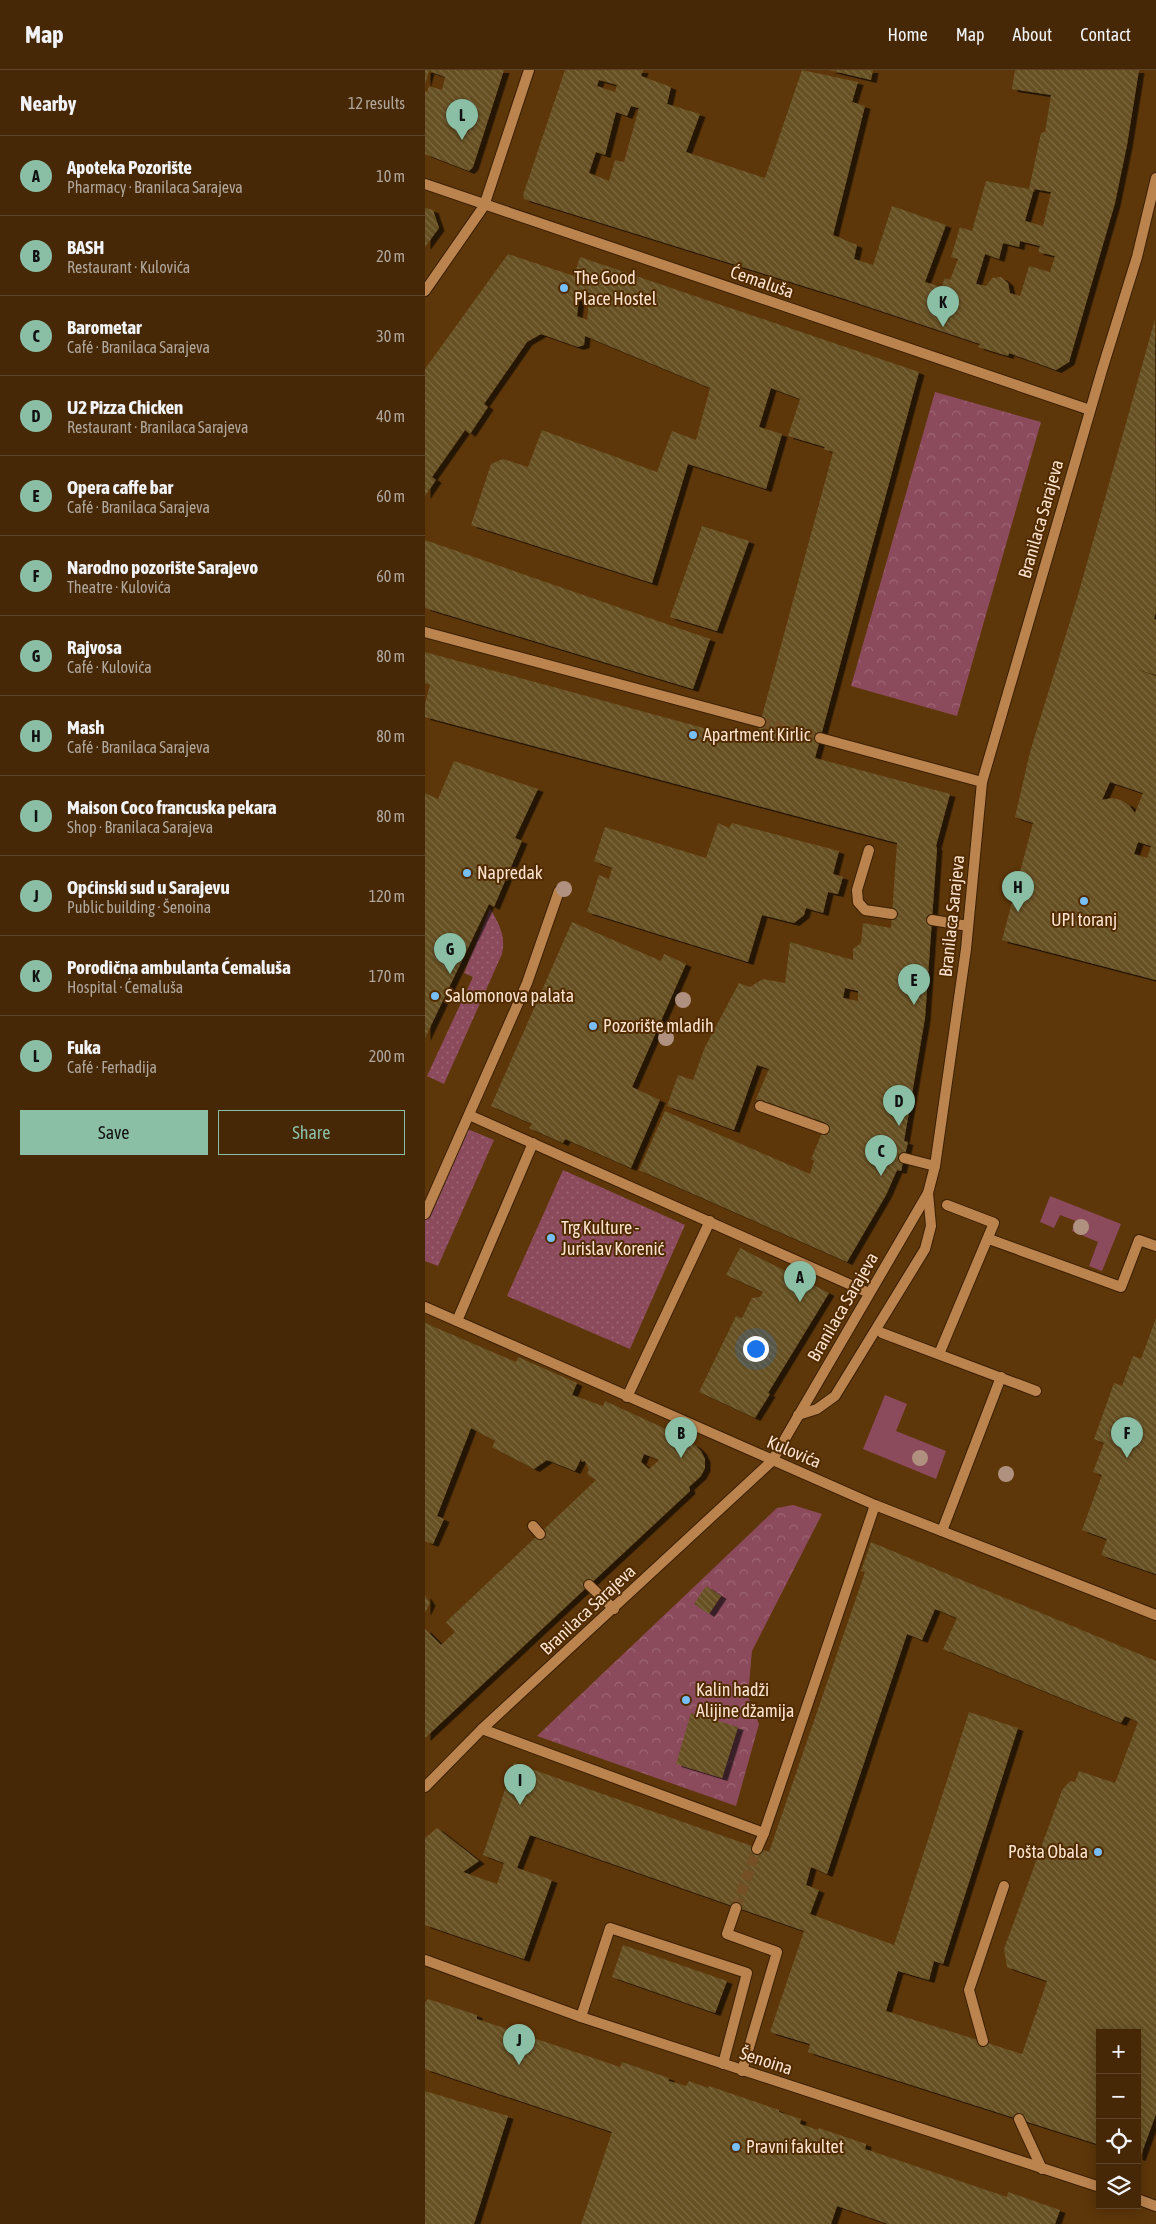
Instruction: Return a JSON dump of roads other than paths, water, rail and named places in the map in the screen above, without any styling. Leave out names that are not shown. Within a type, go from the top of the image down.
[{"type":"street","points":[[425,291],[484,206],[529,70]]},
{"type":"street","name":"Branilaca Sarajeva","points":[[425,1787],[482,1729],[614,1609],[772,1460],[928,1193],[935,1166],[968,926],[982,782],[1090,410],[1137,257],[1156,178]]},
{"type":"street","name":"Ćemaluša","points":[[425,184],[484,206],[1090,410]]},
{"type":"street","points":[[425,632],[761,722]]},
{"type":"street","points":[[820,738],[982,782]]},
{"type":"street","points":[[869,850],[857,890],[858,902],[865,910],[891,914]]},
{"type":"street","points":[[425,1214],[527,983],[559,891]]},
{"type":"street","points":[[932,920],[968,926]]},
{"type":"street","points":[[760,1106],[824,1129]]},
{"type":"street","points":[[469,1115],[869,1293]]},
{"type":"street","points":[[457,1321],[533,1143]]},
{"type":"street","points":[[905,1158],[935,1166]]},
{"type":"street","points":[[798,1415],[817,1409],[835,1396],[925,1249],[931,1226],[928,1193]]},
{"type":"street","points":[[939,1354],[989,1239],[994,1223],[947,1206]]},
{"type":"street","points":[[627,1397],[710,1222]]},
{"type":"street","points":[[989,1239],[1121,1287],[1139,1240],[1156,1246]]},
{"type":"street","name":"Kulovića","points":[[425,1307],[875,1505],[1156,1615]]},
{"type":"street","points":[[882,1333],[1036,1391]]},
{"type":"street","points":[[942,1531],[1001,1377]]},
{"type":"street","points":[[757,1849],[765,1833],[875,1505]]},
{"type":"street","points":[[589,1586],[614,1609]]},
{"type":"street","points":[[482,1729],[765,1833]]},
{"type":"street","points":[[983,2042],[969,1990],[1004,1886]]},
{"type":"street","points":[[736,1908],[727,1934],[777,1952],[742,2071]]},
{"type":"street","points":[[581,2017],[610,1928],[747,1974],[723,2064]]},
{"type":"street","name":"Šenoina","points":[[425,1960],[581,2017],[1096,2186]]},
{"type":"street","points":[[1019,2119],[1042,2169]]},
{"type":"street","points":[[1141,2201],[1156,2206]]},
{"type":"tunnel","points":[[760,722],[820,738]]},
{"type":"tunnel","points":[[736,1908],[757,1849]]},
{"type":"place","name":"Fuka","points":[[462,140]]},
{"type":"place","name":"The Good Place Hostel","points":[[564,288]]},
{"type":"place","name":"Porodična ambulanta Ćemaluša","points":[[943,327]]},
{"type":"place","name":"Apartment Kirlic","points":[[693,735]]},
{"type":"place","name":"Napredak","points":[[467,873]]},
{"type":"place","name":"UPI toranj","points":[[1084,901]]},
{"type":"place","name":"Mash","points":[[1018,912]]},
{"type":"place","name":"Rajvosa","points":[[450,974]]},
{"type":"place","name":"Salomonova palata","points":[[435,996]]},
{"type":"place","name":"Opera caffe bar","points":[[914,1005]]},
{"type":"place","name":"Pozorište mladih","points":[[593,1026]]},
{"type":"place","name":"U2 Pizza Chicken","points":[[899,1126]]},
{"type":"place","name":"Barometar","points":[[881,1176]]},
{"type":"place","name":"Trg Kulture - Jurislav Korenić","points":[[551,1238]]},
{"type":"place","name":"Apoteka Pozorište","points":[[800,1302]]},
{"type":"place","name":"BASH","points":[[681,1458]]},
{"type":"place","name":"Narodno pozorište Sarajevo","points":[[1127,1458]]},
{"type":"place","name":"Kalin hadži Alijine džamija","points":[[686,1700]]},
{"type":"place","name":"Maison Coco francuska pekara","points":[[520,1805]]},
{"type":"place","name":"Pošta Obala","points":[[1098,1852]]},
{"type":"place","name":"Općinski sud u Sarajevu","points":[[519,2065]]},
{"type":"place","name":"Pravni fakultet","points":[[736,2147]]}]
